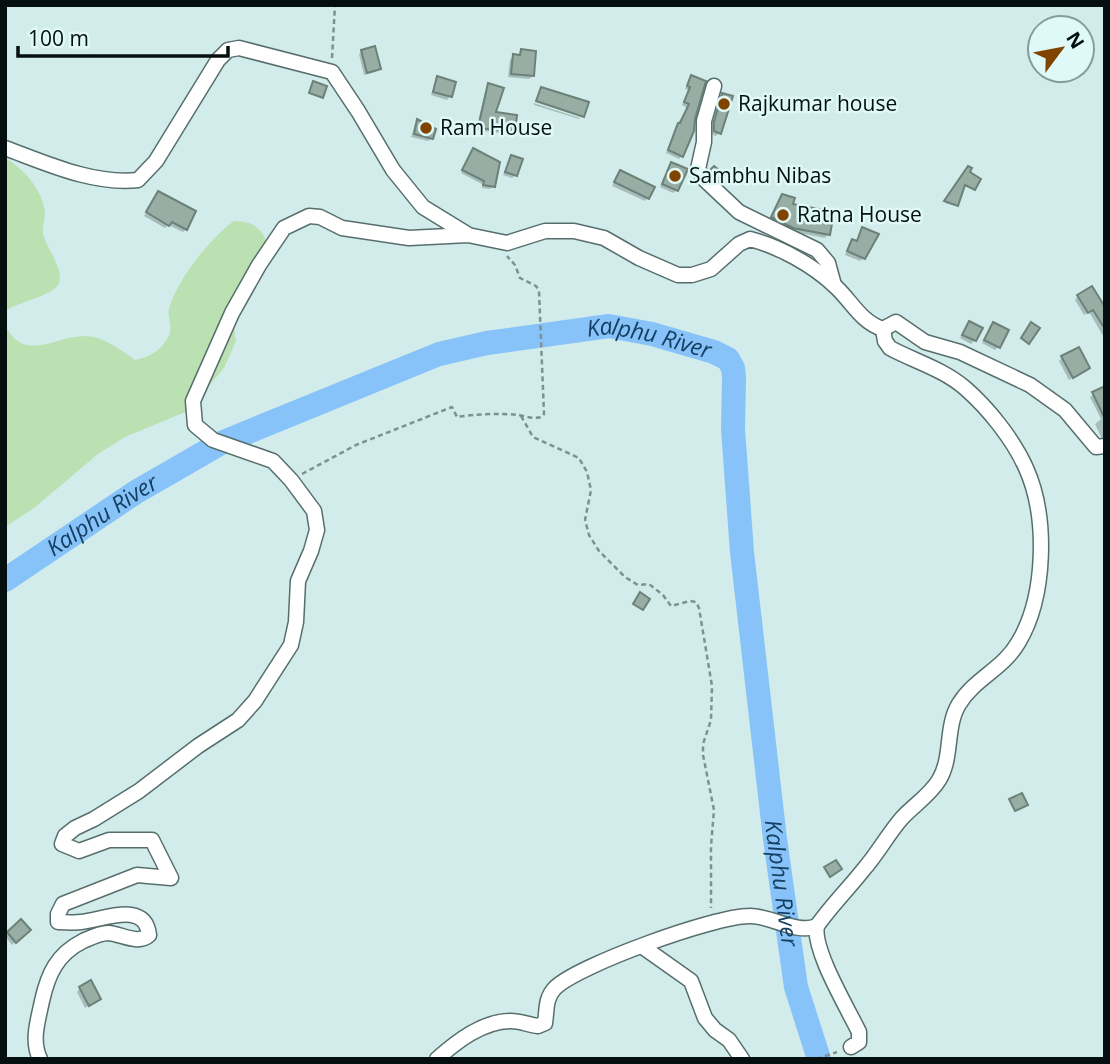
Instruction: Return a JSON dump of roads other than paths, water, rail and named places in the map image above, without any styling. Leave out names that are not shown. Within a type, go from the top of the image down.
[{"type":"street","points":[[5,148],[62,169],[124,181],[138,180],[156,161],[218,60],[228,50],[239,48],[304,67],[332,72],[393,170],[423,207],[468,235]]},
{"type":"street","points":[[714,86],[705,121],[698,169],[705,180],[739,212],[817,250],[828,263],[834,285]]},
{"type":"street","points":[[40,1059],[34,1046],[39,1016],[53,967],[61,957],[70,948],[106,933],[136,940],[145,939],[149,935],[148,927],[140,917],[128,914],[80,922],[58,922],[58,914],[63,904],[136,875],[171,878],[152,840],[109,840],[79,851],[62,844],[65,836],[139,791],[198,746],[238,720],[255,701],[291,645],[296,622],[298,581],[317,530],[314,510],[273,461],[213,440],[195,425],[193,401],[232,313],[284,228],[309,215],[320,217],[342,228],[408,239],[468,235],[508,243],[545,231],[574,231],[604,238],[639,258],[678,275],[692,275],[711,269],[739,244],[750,239],[776,248],[834,285],[858,314],[872,326],[883,329],[896,322],[925,342],[960,352],[1030,385],[1065,410],[1096,447],[1105,446]]},
{"type":"street","points":[[850,1047],[859,1042],[859,1032],[824,959],[815,933],[817,926],[864,870],[903,817],[938,782],[943,773],[952,719],[960,702],[1009,657],[1023,634],[1040,583],[1037,513],[1026,469],[1015,449],[966,389],[941,372],[890,348],[885,341],[883,329]]},
{"type":"street","points":[[438,1059],[451,1046],[487,1026],[509,1021],[542,1025],[545,1023],[549,997],[557,985],[580,972],[691,927],[748,915],[762,916],[799,928],[817,926]]},
{"type":"street","points":[[643,947],[691,981],[705,1018],[732,1044],[742,1059]]},
{"type":"waterway","name":"Kalphu River","points":[[5,580],[136,492],[221,443],[439,354],[487,343],[609,326],[652,334],[714,352],[728,359],[733,368],[734,379],[733,429],[742,552],[775,839],[796,987],[819,1059]]},
{"type":"place","name":"Rajkumar house","points":[[724,104]]},
{"type":"place","name":"Ram House","points":[[426,128]]},
{"type":"place","name":"Sambhu Nibas","points":[[675,176]]},
{"type":"place","name":"Ratna House","points":[[783,215]]}]
